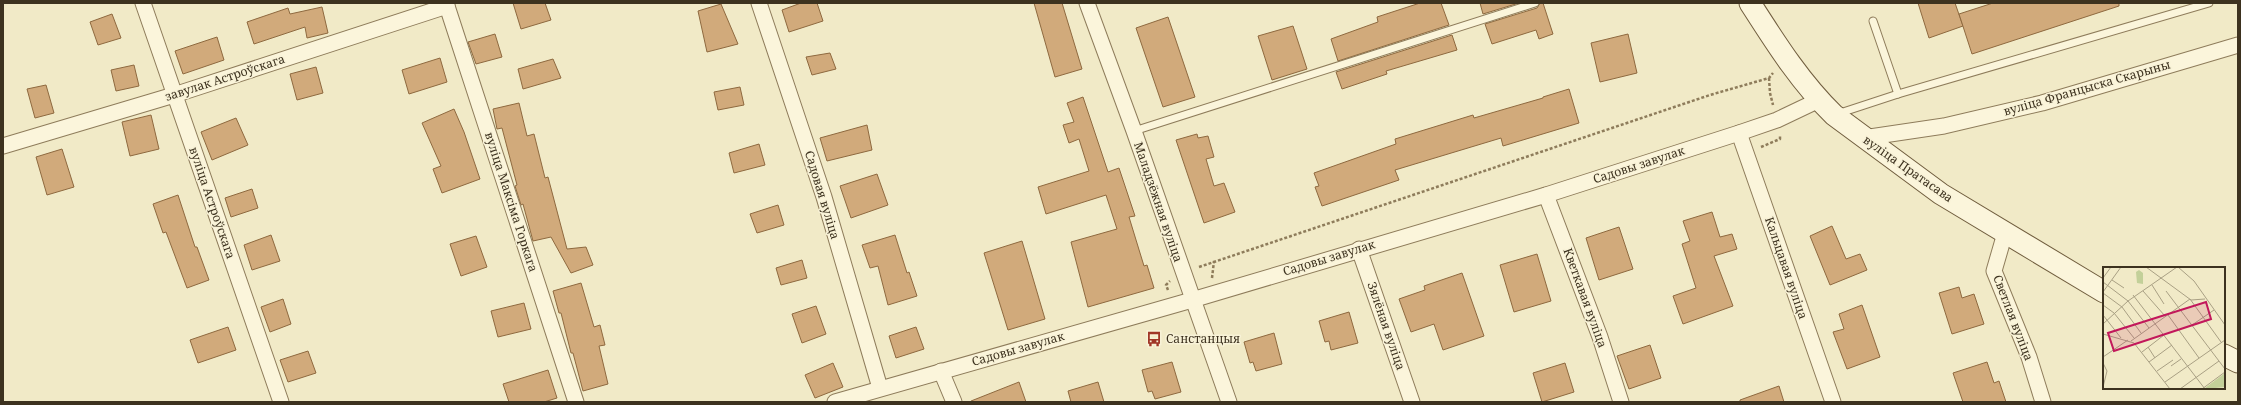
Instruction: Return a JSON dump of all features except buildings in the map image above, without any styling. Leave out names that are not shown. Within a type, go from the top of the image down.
[{"type":"main road","name":"вуліца Пратасава","points":[[1750,3],[1780,50],[1819,100],[1834,115],[1863,138],[1941,194],[2103,291]]},
{"type":"main road","points":[[2225,356],[2238,362]]},
{"type":"street","name":"вуліца Астроўскага","points":[[143,3],[281,402]]},
{"type":"street","name":"Садовая вуліца","points":[[759,3],[824,197],[880,388]]},
{"type":"street","name":"Маладзёжная вуліца","points":[[1087,3],[1134,131],[1182,273],[1229,402]]},
{"type":"street","name":"завулак Астроўскага","points":[[3,146],[174,95],[446,4]]},
{"type":"street","name":"вуліца Максіма Горкага","points":[[446,4],[576,402]]},
{"type":"street","name":"вуліца Францыска Скарыны","points":[[1863,138],[1944,126],[2042,103],[2238,45]]},
{"type":"street","name":"Садовы завулак","points":[[835,402],[1192,300],[1359,249],[1546,195],[1740,133],[1777,120],[1819,100]]},
{"type":"street","name":"Кальцавая вуліца","points":[[1740,133],[1833,402]]},
{"type":"street","name":"Кветкавая вуліца","points":[[1546,195],[1600,337],[1622,402]]},
{"type":"street","name":"Светлая вуліца","points":[[2005,233],[1994,271],[2029,357],[2043,402]]},
{"type":"street","name":"Зялёная вуліца","points":[[1359,249],[1412,402]]},
{"type":"street","points":[[941,371],[954,402]]},
{"type":"lane","points":[[1134,131],[1535,3]]},
{"type":"lane","points":[[1834,115],[1898,94],[2209,3]]},
{"type":"lane","points":[[1873,21],[1898,94]]},
{"type":"path","points":[[1166,285],[1174,276],[1311,228],[1480,174],[1710,95],[1769,78],[1776,69]]},
{"type":"place","name":"Санстанцыя","points":[[1154,339]]}]
